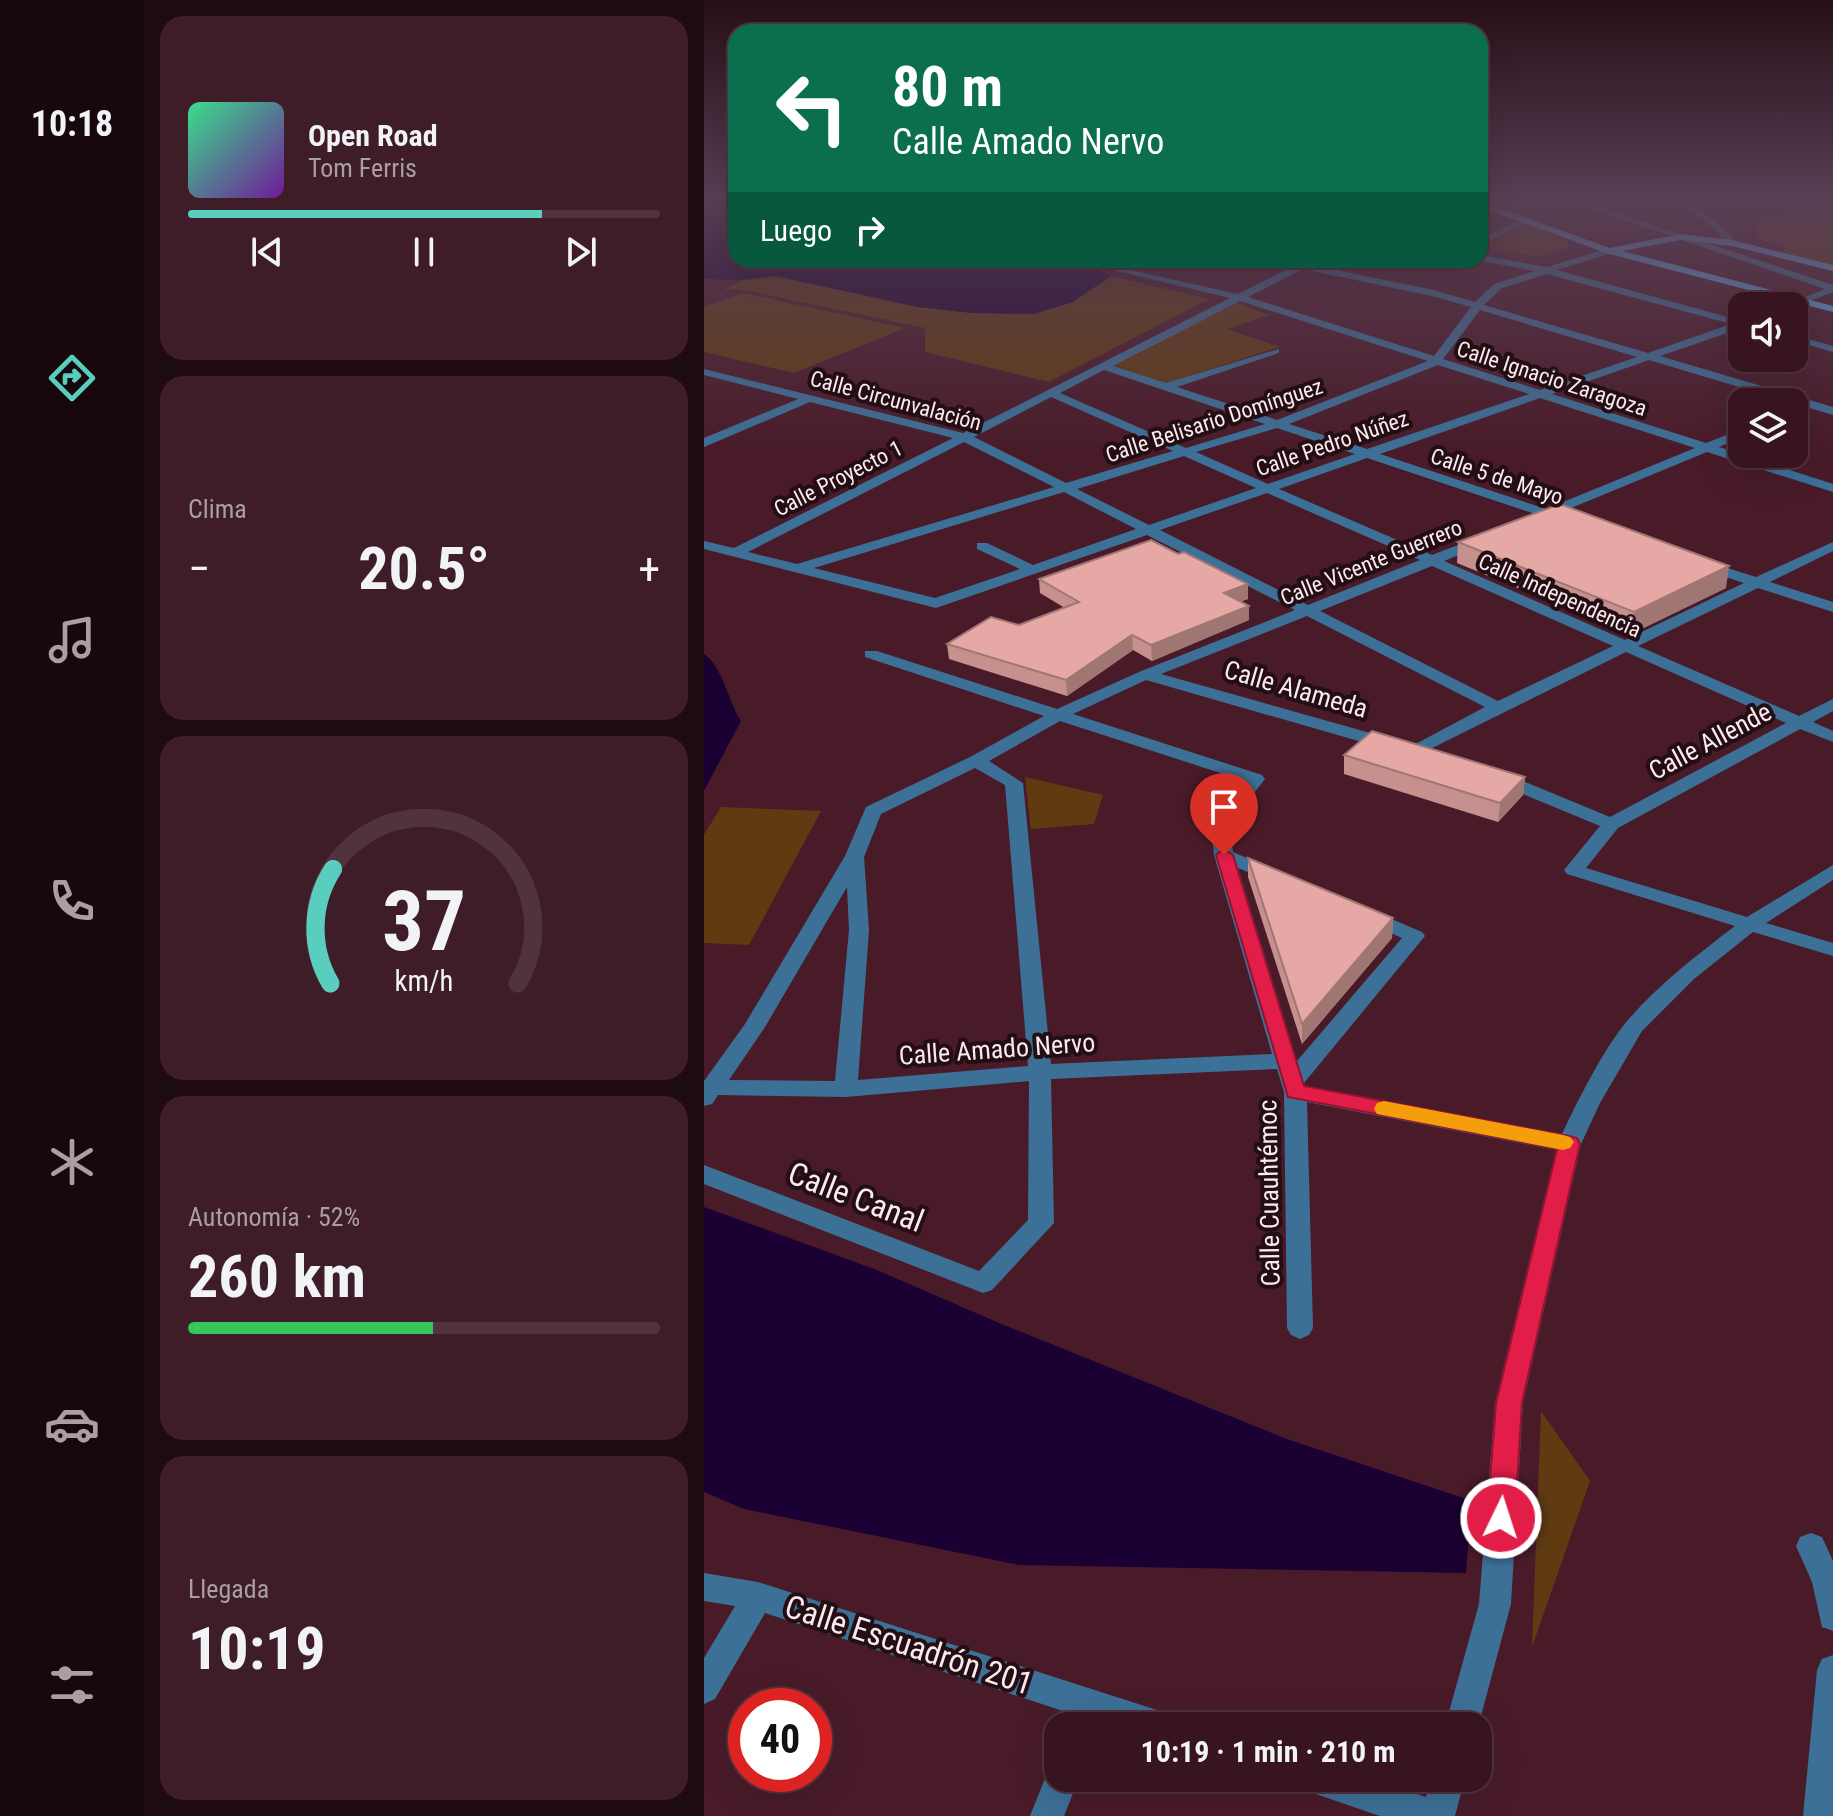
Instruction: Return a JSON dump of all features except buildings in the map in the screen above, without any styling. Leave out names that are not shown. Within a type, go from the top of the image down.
[{"type":"main road","points":[[1735,283],[1769,292]]},
{"type":"main road","points":[[1808,303],[1833,309]]},
{"type":"street","name":"Calle Ignacio Zaragoza","points":[[1178,283],[1239,297],[1833,488]]},
{"type":"street","name":"Calle Proyecto 1","points":[[735,553],[1268,283]]},
{"type":"street","points":[[1383,283],[1434,293],[1833,411]]},
{"type":"street","name":"Calle Belisario Domínguez","points":[[796,569],[1277,424],[1426,368],[1435,362],[1477,306],[1498,286],[1508,283]]},
{"type":"street","points":[[1600,283],[1728,320]]},
{"type":"street","points":[[1808,298],[1833,288]]},
{"type":"street","name":"Calle Pedro Núñez","points":[[796,569],[936,603],[1728,329]]},
{"type":"street","points":[[1808,342],[1833,349]]},
{"type":"street","points":[[1165,387],[1275,351]]},
{"type":"street","name":"Calle 5 de Mayo","points":[[1103,366],[1562,518]]},
{"type":"street","name":"Calle Circunvalación","points":[[704,372],[965,437],[1498,707]]},
{"type":"street","name":"Calle Independencia","points":[[1051,393],[1833,737]]},
{"type":"street","points":[[1808,406],[1833,396]]},
{"type":"street","points":[[704,443],[810,398]]},
{"type":"street","points":[[1518,525],[1728,439]]},
{"type":"street","name":"Calle Vicente Guerrero","points":[[708,1092],[754,1027],[855,856],[873,811],[976,761],[1061,713],[1145,675],[1489,537]]},
{"type":"street","points":[[704,545],[796,569]]},
{"type":"street","points":[[982,546],[1033,570]]},
{"type":"street","points":[[1414,752],[1498,707],[1833,546]]},
{"type":"street","points":[[1682,558],[1833,607]]},
{"type":"street","points":[[871,654],[1061,713]]},
{"type":"street","name":"Calle Alameda","points":[[1145,675],[1443,760]]},
{"type":"street","name":"Calle Allende","points":[[1611,824],[1833,704]]},
{"type":"street","name":"Calle Cuauhtémoc","points":[[1061,713],[1256,779],[1220,825],[1224,855],[1291,1078],[1300,1328]]},
{"type":"street","points":[[976,761],[1014,783],[1040,1072]]},
{"type":"street","points":[[1486,774],[1515,782],[1611,824],[1574,870],[1833,950]]},
{"type":"street","points":[[1224,855],[1290,884]]},
{"type":"street","points":[[846,1089],[859,930],[855,856]]},
{"type":"street","points":[[1466,1712],[1495,1604],[1509,1403],[1569,1144],[1588,1103],[1634,1027],[1687,974],[1750,924],[1833,871]]},
{"type":"street","points":[[1291,1078],[1415,936],[1346,907]]},
{"type":"street","name":"Calle Amado Nervo","points":[[708,1092],[846,1089],[1040,1072],[1291,1078],[1569,1144]]},
{"type":"street","name":"Calle Canal","points":[[704,1174],[983,1283],[1041,1223],[1040,1072]]},
{"type":"street","points":[[1811,1546],[1827,1582],[1833,1617]]},
{"type":"street","name":"Calle Escuadrón 201","points":[[704,1587],[758,1596],[1080,1712]]},
{"type":"street","points":[[704,1688],[758,1596]]},
{"type":"street","points":[[1820,1816],[1833,1670]]},
{"type":"street","points":[[1047,1816],[1056,1792]]},
{"type":"street","points":[[1360,1792],[1435,1816],[1443,1792]]},
{"type":"shaded area","points":[[738,283],[806,283],[918,307],[972,313],[1034,314],[1073,302],[1101,283],[1140,283],[1209,299],[1049,382],[925,352],[925,328],[749,291],[724,289]]},
{"type":"shaded area","points":[[806,283],[1101,283],[1073,302],[1034,314],[972,313],[918,307]]},
{"type":"shaded area","points":[[743,293],[905,328],[794,373],[704,352],[704,307]]},
{"type":"shaded area","points":[[1235,302],[1269,315],[1227,329],[1279,347],[1164,384],[1108,364]]},
{"type":"shaded area","points":[[704,654],[721,676],[741,721],[704,791]]},
{"type":"shaded area","points":[[1025,777],[1103,795],[1094,824],[1031,829]]},
{"type":"shaded area","points":[[721,807],[821,811],[749,945],[704,943],[704,835]]},
{"type":"shaded area","points":[[704,1207],[877,1270],[999,1323],[1287,1439],[1472,1501],[1466,1573],[1019,1565],[744,1509],[704,1492]]},
{"type":"shaded area","points":[[1541,1411],[1590,1481],[1532,1647]]},
{"type":"slow traffic","points":[[1384,1109],[1563,1142]]},
{"type":"route","points":[[1224,855],[1295,1092],[1569,1144],[1509,1403],[1501,1518]]}]
